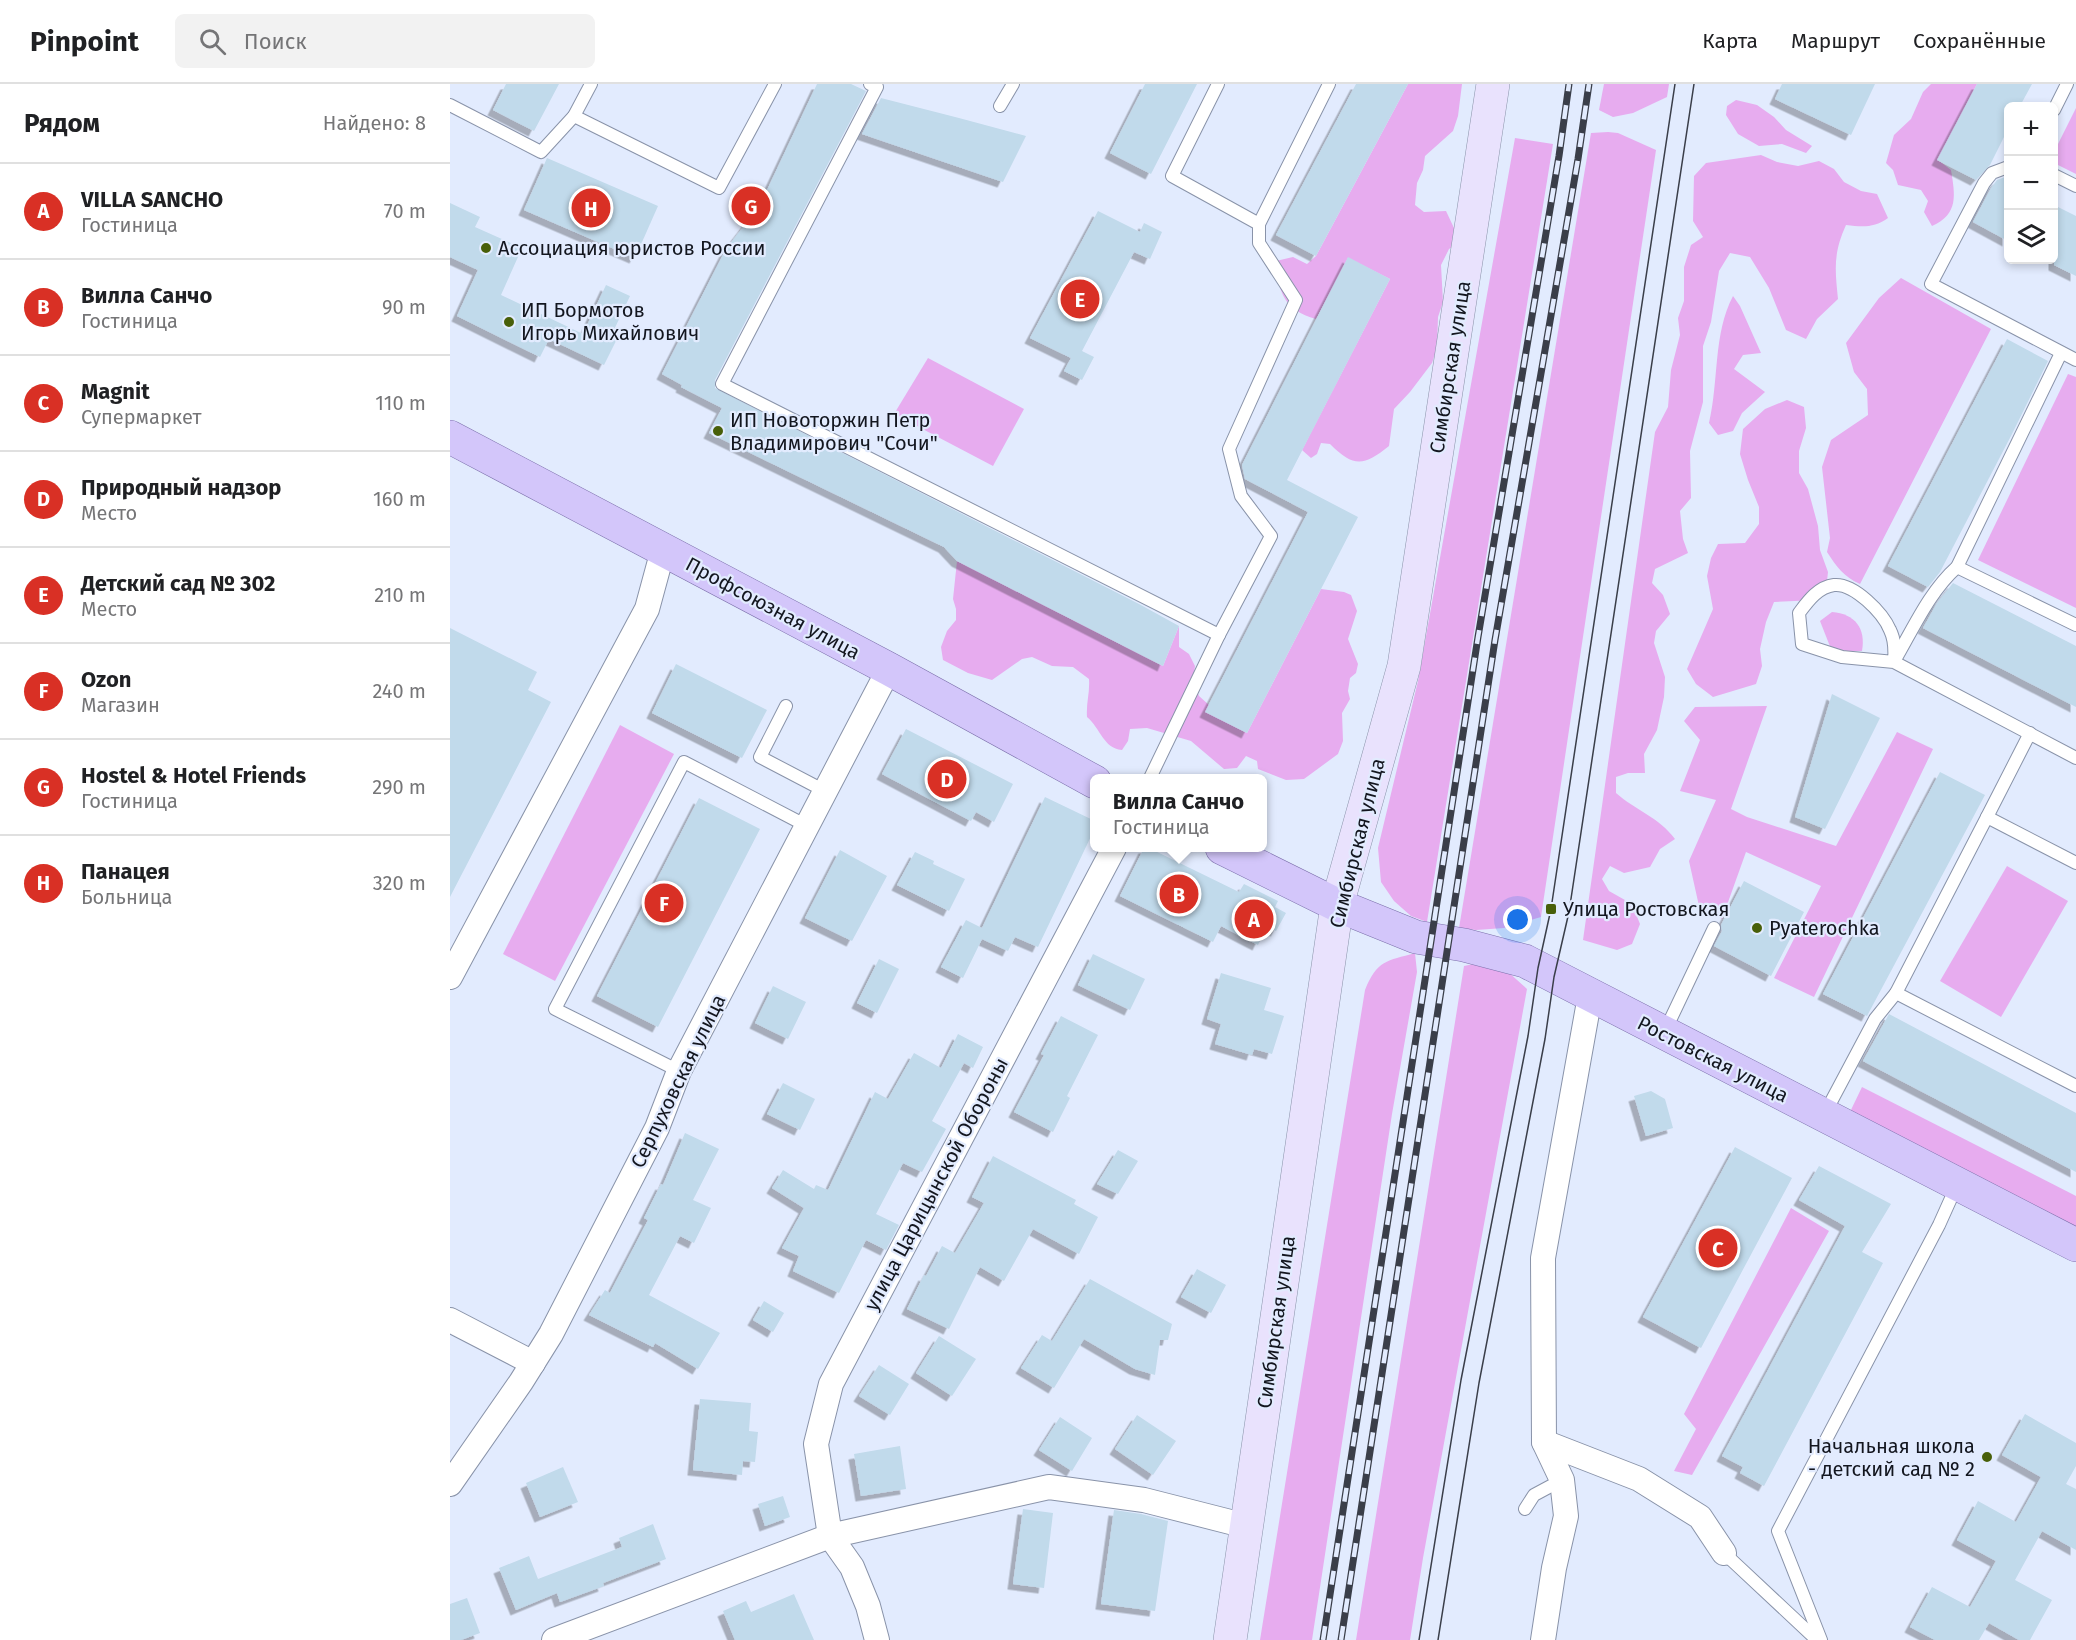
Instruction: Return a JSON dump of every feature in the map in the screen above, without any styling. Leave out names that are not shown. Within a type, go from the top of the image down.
[{"type":"main road","name":"Симбирская улица","points":[[1230,1640],[1337,905],[1404,666],[1493,84]]},
{"type":"main road","name":"Профсоюзная улица","points":[[450,437],[889,669],[1090,779]]},
{"type":"main road","points":[[1230,852],[1337,905]]},
{"type":"main road","name":"Ростовская улица","points":[[1337,905],[1416,937],[1464,945],[1525,961],[2076,1245]]},
{"type":"street","points":[[450,977],[647,609],[663,550]]},
{"type":"street","name":"Серпуховская улица","points":[[450,1484],[551,1334],[657,1128],[679,1071],[889,669]]},
{"type":"street","name":"улица Царицынской Обороны","points":[[830,1536],[816,1444],[831,1384],[1112,852]]},
{"type":"street","points":[[1543,1640],[1554,1568],[1566,1516],[1562,1480],[1544,1442],[1543,1258],[1590,996]]},
{"type":"street","points":[[450,1320],[533,1363]]},
{"type":"street","points":[[1544,1442],[1649,1485],[1700,1517],[1724,1553]]},
{"type":"street","points":[[554,1640],[830,1536],[1049,1487],[1144,1500],[1246,1526]]},
{"type":"street","points":[[830,1536],[852,1567],[868,1606],[877,1640]]},
{"type":"lane","points":[[450,105],[541,152],[574,116],[591,84]]},
{"type":"lane","points":[[574,116],[719,188],[775,84]]},
{"type":"lane","points":[[870,84],[877,87],[722,384],[1219,634]]},
{"type":"lane","points":[[1000,106],[1013,84]]},
{"type":"lane","points":[[1218,84],[1172,176],[1259,224]]},
{"type":"lane","points":[[1152,774],[1219,634],[1271,536],[1241,496],[1229,450],[1296,300],[1259,243],[1259,224],[1329,84]]},
{"type":"lane","points":[[2058,102],[2067,84]]},
{"type":"lane","points":[[2004,168],[1992,173],[1984,183],[1931,284],[2076,360]]},
{"type":"lane","points":[[2058,177],[2076,186]]},
{"type":"lane","points":[[1894,662],[1935,591],[1944,578],[1957,567],[2061,353]]},
{"type":"lane","points":[[1957,567],[2076,625]]},
{"type":"lane","points":[[1894,662],[1895,646],[1890,627],[1866,598],[1850,588],[1835,585],[1820,591],[1799,613],[1802,644],[1842,657],[1894,662],[2076,758]]},
{"type":"lane","points":[[786,706],[760,757],[825,790]]},
{"type":"lane","points":[[1824,1116],[1875,1019],[1896,993],[2030,733]]},
{"type":"lane","points":[[679,1071],[555,1009],[571,978],[684,762],[807,826]]},
{"type":"lane","points":[[1987,817],[2076,863]]},
{"type":"lane","points":[[1664,1034],[1714,928]]},
{"type":"lane","points":[[1896,993],[2076,1086]]},
{"type":"lane","points":[[1819,1640],[1778,1531],[1939,1226],[1958,1184]]},
{"type":"lane","points":[[1525,1509],[1534,1495],[1562,1480]]},
{"type":"lane","points":[[1724,1553],[1819,1640]]},
{"type":"shaded area","points":[[1408,84],[1462,84],[1458,116],[1453,131],[1425,156],[1423,170],[1417,183],[1415,205],[1424,212],[1446,211],[1454,228],[1456,244],[1449,249],[1441,265],[1443,302],[1438,317],[1437,348],[1432,363],[1394,409],[1389,446],[1373,458],[1359,462],[1346,457],[1330,444],[1321,443],[1317,454],[1311,458],[1302,450],[1390,279],[1348,258],[1316,319],[1297,310],[1285,298],[1281,291],[1276,261],[1293,257],[1307,264],[1316,256]]},
{"type":"shaded area","points":[[1604,84],[1669,84],[1667,97],[1633,113],[1613,117],[1599,110]]},
{"type":"shaded area","points":[[1931,84],[1977,84],[1938,160],[1951,170],[1954,196],[1947,216],[1932,226],[1924,212],[1928,201],[1921,190],[1898,185],[1893,170],[1886,163],[1894,135],[1911,119],[1923,92]]},
{"type":"shaded area","points":[[1736,100],[1757,105],[1774,117],[1786,130],[1812,146],[1806,153],[1782,144],[1759,146],[1738,134],[1726,115],[1727,106]]},
{"type":"shaded area","points":[[2076,108],[2076,174],[2058,165],[2058,144]]},
{"type":"shaded area","points":[[1591,133],[1618,133],[1656,150],[1541,917],[1504,928],[1476,930],[1459,928]]},
{"type":"shaded area","points":[[1515,138],[1553,144],[1427,922],[1411,916],[1394,901],[1381,882],[1378,848],[1418,681]]},
{"type":"shaded area","points":[[1761,155],[1777,162],[1798,166],[1819,161],[1834,169],[1844,182],[1861,191],[1877,194],[1888,218],[1878,224],[1868,226],[1846,225],[1836,262],[1838,299],[1817,319],[1806,339],[1786,330],[1769,288],[1750,257],[1730,253],[1719,271],[1711,322],[1703,346],[1703,402],[1690,451],[1691,498],[1680,511],[1683,539],[1688,553],[1655,569],[1652,583],[1663,595],[1670,614],[1656,631],[1654,643],[1665,677],[1664,697],[1657,730],[1644,754],[1645,773],[1628,773],[1616,777],[1616,793],[1662,825],[1675,839],[1660,849],[1650,867],[1624,873],[1610,866],[1602,879],[1609,891],[1632,904],[1640,924],[1632,944],[1617,950],[1583,940],[1655,432],[1668,407],[1671,370],[1680,335],[1678,318],[1684,301],[1684,267],[1691,245],[1703,237],[1693,221],[1694,176],[1706,163]]},
{"type":"shaded area","points":[[1901,278],[1991,329],[1860,584],[1841,571],[1827,552],[1830,538],[1822,467],[1831,440],[1868,415],[1867,389],[1854,372],[1846,343],[1879,298]]},
{"type":"shaded area","points":[[1733,296],[1740,306],[1761,353],[1743,355],[1734,369],[1765,392],[1742,413],[1733,431],[1718,435],[1709,423],[1722,326]]},
{"type":"shaded area","points":[[928,358],[1024,409],[993,466],[894,414]]},
{"type":"shaded area","points":[[2068,374],[2076,377],[2076,608],[1978,560]]},
{"type":"shaded area","points":[[1787,400],[1804,407],[1806,428],[1799,451],[1799,473],[1808,489],[1818,526],[1820,550],[1828,572],[1826,590],[1816,600],[1774,602],[1766,622],[1760,649],[1762,666],[1756,684],[1713,697],[1696,684],[1687,669],[1713,609],[1707,576],[1711,558],[1718,544],[1745,543],[1759,524],[1759,507],[1740,454],[1743,429],[1765,409]]},
{"type":"shaded area","points":[[957,561],[1163,666],[1179,626],[1179,647],[1189,654],[1195,666],[1193,680],[1199,696],[1209,705],[1206,712],[1247,733],[1321,589],[1351,595],[1357,611],[1348,639],[1358,664],[1356,673],[1350,678],[1348,691],[1350,699],[1342,713],[1343,741],[1338,754],[1304,779],[1286,780],[1258,769],[1257,761],[1246,756],[1237,768],[1224,769],[1191,741],[1147,728],[1130,729],[1128,741],[1122,750],[1110,746],[1087,717],[1089,679],[1073,667],[1052,666],[1032,657],[1022,659],[992,680],[968,673],[943,660],[941,647],[947,631],[956,620],[953,599]]},
{"type":"shaded area","points":[[1832,612],[1847,616],[1857,624],[1862,635],[1862,651],[1831,649],[1820,621]]},
{"type":"shaded area","points":[[1767,706],[1731,809],[1747,817],[1836,846],[1897,732],[1933,749],[1814,997],[1774,978],[1821,886],[1746,852],[1722,919],[1699,906],[1689,861],[1716,800],[1680,791],[1700,740],[1684,721],[1695,707]]},
{"type":"shaded area","points":[[620,725],[674,754],[555,981],[503,954]]},
{"type":"shaded area","points":[[2007,866],[2068,901],[2001,1017],[1940,981]]},
{"type":"shaded area","points":[[1415,953],[1417,972],[1392,1114],[1312,1640],[1260,1640],[1365,990],[1369,980],[1384,963]]},
{"type":"shaded area","points":[[1483,962],[1507,971],[1527,989],[1410,1640],[1356,1640],[1464,966]]},
{"type":"shaded area","points":[[1862,1087],[2076,1196],[2076,1229],[1849,1114]]},
{"type":"shaded area","points":[[1791,1208],[1829,1231],[1692,1475],[1674,1471],[1696,1429],[1684,1414]]},
{"type":"building","points":[[506,84],[559,84],[534,131],[493,110]]},
{"type":"building","points":[[817,84],[851,84],[866,91],[715,380],[715,388],[1179,626],[1163,666],[957,561],[944,547],[709,433],[722,408],[681,387],[682,385],[662,374],[726,249],[760,205]]},
{"type":"building","points":[[1145,84],[1197,84],[1151,174],[1110,153]]},
{"type":"building","points":[[1356,84],[1408,84],[1316,256],[1276,235]]},
{"type":"building","points":[[1782,84],[1875,84],[1851,135],[1775,99]]},
{"type":"building","points":[[1977,84],[2032,84],[2022,102],[2004,102],[2004,137],[1990,165],[1976,180],[1937,160]]},
{"type":"building","points":[[881,98],[1026,136],[1003,182],[862,134]]},
{"type":"building","points":[[547,158],[658,206],[635,258],[524,210]]},
{"type":"building","points":[[2004,177],[2004,239],[1973,222],[1997,180]]},
{"type":"building","points":[[450,203],[480,217],[475,227],[522,248],[501,295],[583,334],[606,285],[630,296],[612,334],[618,337],[604,365],[549,339],[540,357],[457,316],[478,270],[450,257]]},
{"type":"building","points":[[2058,207],[2076,216],[2076,276],[2054,265],[2058,264]]},
{"type":"building","points":[[1098,211],[1140,232],[1144,223],[1162,232],[1150,259],[1134,252],[1082,351],[1094,357],[1082,380],[1064,371],[1071,358],[1030,338]]},
{"type":"building","points":[[1348,257],[1390,279],[1287,480],[1358,517],[1247,733],[1205,712],[1308,512],[1245,479],[1242,465]]},
{"type":"building","points":[[2007,339],[2048,361],[1940,572],[1928,587],[1888,566]]},
{"type":"building","points":[[1953,583],[2076,646],[2076,707],[1923,628],[1937,603]]},
{"type":"building","points":[[450,628],[537,672],[528,690],[551,702],[450,897]]},
{"type":"building","points":[[676,664],[767,710],[742,758],[652,713]]},
{"type":"building","points":[[1832,694],[1880,718],[1825,829],[1795,817]]},
{"type":"building","points":[[906,729],[1013,784],[994,822],[976,812],[971,821],[882,774]]},
{"type":"building","points":[[1940,772],[1985,795],[1867,1016],[1823,994]]},
{"type":"building","points":[[1045,797],[1090,819],[1090,838],[1038,947],[1015,937],[1008,951],[982,939],[963,978],[941,967],[966,920],[982,928]]},
{"type":"building","points":[[699,798],[760,829],[658,1027],[597,996]]},
{"type":"building","points":[[840,850],[887,876],[852,941],[805,918]]},
{"type":"building","points":[[915,852],[934,861],[933,864],[965,879],[949,911],[897,885]]},
{"type":"building","points":[[1142,852],[1157,852],[1239,892],[1244,884],[1278,901],[1275,907],[1286,913],[1276,931],[1267,926],[1258,945],[1221,926],[1213,942],[1120,896]]},
{"type":"building","name":"Pyaterochka","points":[[1744,881],[1804,912],[1771,976],[1714,946],[1722,931],[1721,925]]},
{"type":"building","points":[[1093,954],[1145,979],[1130,1010],[1078,985]]},
{"type":"building","points":[[879,959],[899,969],[877,1013],[857,1003]]},
{"type":"building","points":[[1221,973],[1271,988],[1264,1010],[1284,1016],[1272,1054],[1254,1049],[1252,1055],[1215,1044],[1221,1024],[1207,1019]]},
{"type":"building","points":[[773,986],[806,1002],[788,1039],[755,1023]]},
{"type":"building","points":[[1889,1014],[2076,1113],[2076,1172],[1863,1061]]},
{"type":"building","points":[[1061,1016],[1098,1035],[1067,1096],[1070,1098],[1053,1132],[1014,1112],[1044,1055],[1041,1054]]},
{"type":"building","points":[[958,1034],[983,1047],[973,1068],[964,1063],[932,1121],[946,1129],[922,1172],[903,1163],[876,1214],[899,1225],[886,1250],[866,1240],[839,1293],[793,1271],[799,1256],[782,1248],[804,1208],[772,1188],[783,1170],[814,1189],[816,1185],[828,1190],[875,1092],[888,1099],[914,1053],[941,1068]]},
{"type":"building","points":[[783,1083],[815,1099],[800,1130],[767,1114]]},
{"type":"building","points":[[1651,1091],[1665,1099],[1673,1128],[1646,1136],[1634,1096]]},
{"type":"building","points":[[685,1133],[719,1149],[693,1200],[711,1208],[694,1243],[680,1236],[649,1295],[720,1333],[698,1369],[655,1343],[653,1347],[589,1315],[605,1290],[610,1293],[648,1220],[644,1218],[661,1184],[663,1185]]},
{"type":"building","points":[[1735,1147],[1792,1178],[1701,1348],[1643,1317]]},
{"type":"building","points":[[1118,1150],[1138,1161],[1118,1194],[1097,1184]]},
{"type":"building","points":[[993,1156],[1076,1200],[1074,1204],[1098,1217],[1079,1254],[1033,1229],[1004,1281],[980,1267],[949,1329],[907,1309],[942,1246],[955,1253],[984,1203],[972,1197]]},
{"type":"building","points":[[1819,1166],[1891,1204],[1862,1252],[1883,1263],[1764,1486],[1740,1473],[1743,1467],[1722,1456],[1845,1226],[1799,1200]]},
{"type":"building","points":[[1197,1269],[1226,1285],[1211,1313],[1181,1297]]},
{"type":"building","points":[[1090,1279],[1172,1324],[1168,1340],[1160,1340],[1155,1375],[1135,1369],[1084,1339],[1054,1388],[1021,1368],[1042,1335],[1052,1341]]},
{"type":"building","points":[[764,1301],[784,1313],[773,1332],[753,1320]]},
{"type":"building","points":[[939,1336],[976,1359],[952,1396],[916,1373]]},
{"type":"building","points":[[879,1365],[909,1384],[890,1415],[859,1396]]},
{"type":"building","points":[[700,1399],[751,1403],[749,1431],[758,1432],[755,1462],[743,1461],[742,1475],[693,1470]]},
{"type":"building","points":[[2025,1414],[2076,1443],[2076,1466],[2066,1484],[2076,1489],[2076,1550],[2042,1531],[2015,1580],[2052,1600],[2030,1640],[2019,1640],[1989,1623],[1979,1640],[1935,1640],[1910,1627],[1932,1587],[1970,1607],[1996,1561],[1957,1540],[1978,1501],[2016,1522],[2041,1477],[2002,1455]]},
{"type":"building","points":[[1137,1415],[1176,1441],[1153,1475],[1115,1449]]},
{"type":"building","points":[[1060,1417],[1092,1438],[1072,1471],[1039,1450]]},
{"type":"building","points":[[900,1446],[906,1489],[861,1496],[854,1454]]},
{"type":"building","points":[[563,1467],[578,1502],[540,1517],[526,1483]]},
{"type":"building","points":[[783,1496],[790,1517],[765,1526],[758,1504]]},
{"type":"building","points":[[1023,1509],[1053,1513],[1044,1588],[1013,1584]]},
{"type":"building","points":[[1114,1510],[1168,1521],[1155,1611],[1101,1604]]},
{"type":"building","points":[[653,1524],[666,1559],[560,1602],[557,1593],[516,1610],[499,1568],[529,1556],[538,1579],[622,1547],[619,1538]]},
{"type":"building","points":[[794,1594],[814,1640],[735,1640],[723,1611],[746,1601],[751,1612]]},
{"type":"building","points":[[467,1598],[480,1633],[461,1640],[450,1640],[450,1604]]},
{"type":"tram line","points":[[1419,1640],[1461,1380],[1551,909],[1675,84]]},
{"type":"tram line","points":[[1438,1640],[1479,1383],[1545,1039],[1554,977],[1569,912],[1694,84]]},
{"type":"railway","points":[[1323,1640],[1478,637],[1559,156],[1569,84]]},
{"type":"railway","points":[[1341,1640],[1495,640],[1589,84]]},
{"type":"place","name":"Hostel & Hotel Friends","points":[[751,206]]},
{"type":"place","name":"Панацея","points":[[591,208]]},
{"type":"place","name":"Ассоциация юристов России","points":[[486,248]]},
{"type":"place","name":"Детский сад № 302","points":[[1080,299]]},
{"type":"place","name":"ИП Бормотов Игорь Михайлович","points":[[509,322]]},
{"type":"place","name":"ИП Новоторжин Петр Владимирович \"Сочи\"","points":[[718,431]]},
{"type":"place","name":"Природный надзор","points":[[947,779]]},
{"type":"place","name":"Вилла Санчо","points":[[1179,894]]},
{"type":"place","name":"Ozon","points":[[664,903]]},
{"type":"place","name":"Улица Ростовская","points":[[1551,909]]},
{"type":"place","name":"VILLA SANCHO","points":[[1254,919]]},
{"type":"place","name":"Pyaterochka","points":[[1757,928]]},
{"type":"place","name":"Magnit","points":[[1718,1248]]},
{"type":"place","name":"Начальная школа - детский сад № 2","points":[[1987,1457]]}]
